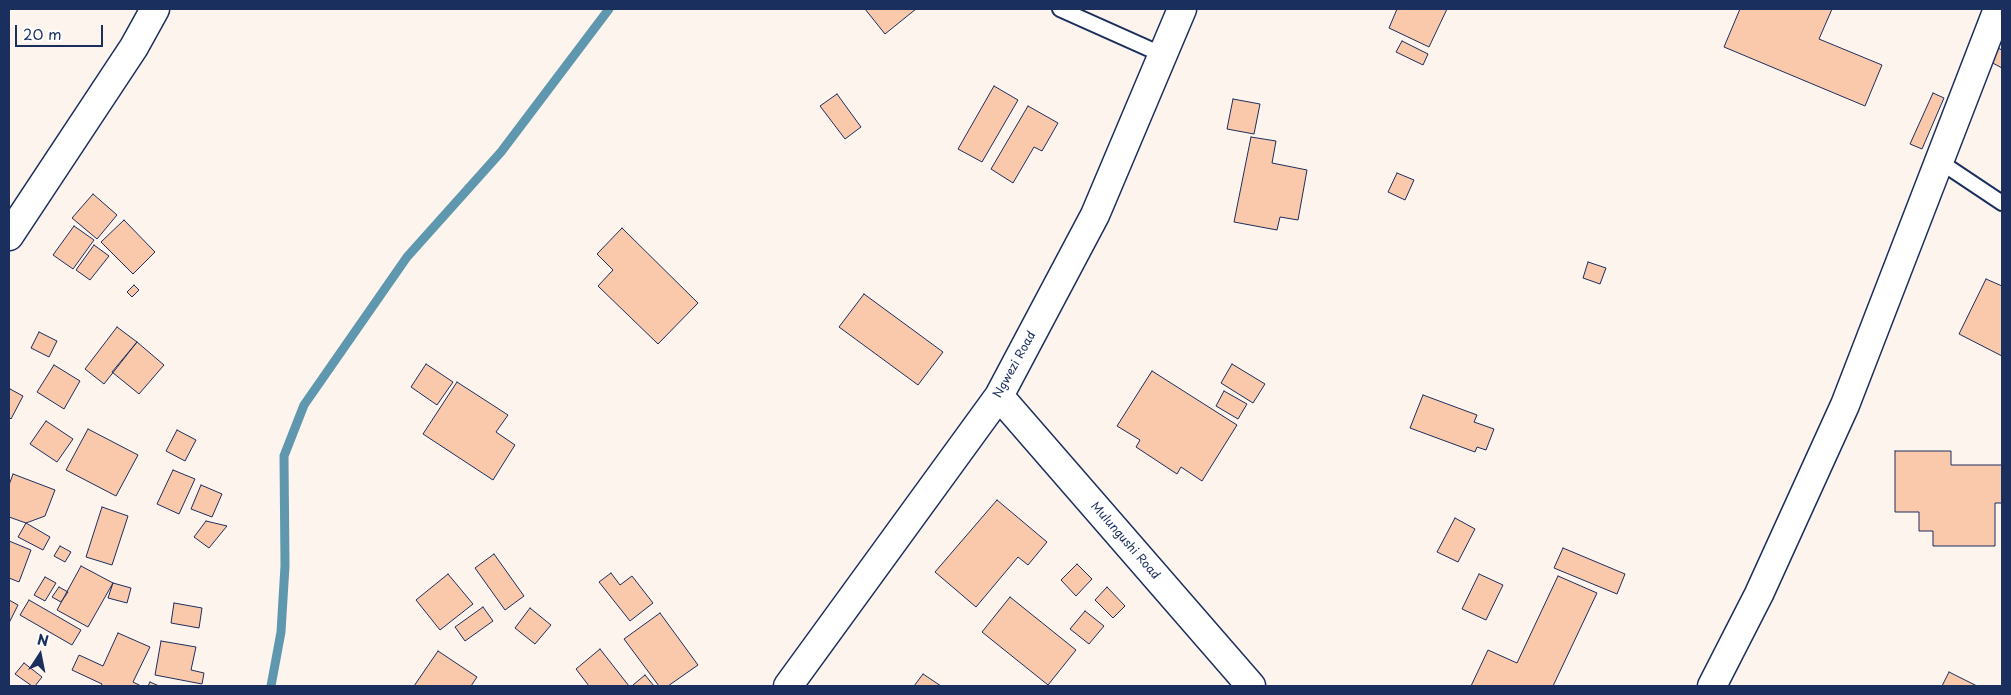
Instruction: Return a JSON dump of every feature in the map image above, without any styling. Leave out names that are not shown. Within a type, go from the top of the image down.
[{"type":"street","points":[[9,236],[134,47],[155,9]]},
{"type":"street","name":"Ngwezi Road","points":[[788,686],[999,396],[1095,215],[1182,9]]},
{"type":"street","points":[[1712,686],[1758,594],[1845,405],[1998,9]]},
{"type":"street","name":"Mulungushi Road","points":[[999,396],[1252,686]]},
{"type":"lane","points":[[1060,9],[1163,55]]},
{"type":"lane","points":[[1939,162],[2002,203]]},
{"type":"building","points":[[865,9],[916,9],[885,34]]},
{"type":"building","points":[[1397,9],[1447,9],[1429,47],[1389,28]]},
{"type":"building","points":[[1740,9],[1832,9],[1819,39],[1882,65],[1865,106],[1724,47]]},
{"type":"building","points":[[1402,41],[1428,54],[1423,65],[1396,52]]},
{"type":"building","points":[[1996,47],[2002,50],[2002,68],[1989,61]]},
{"type":"building","points":[[994,86],[1018,100],[982,162],[958,149]]},
{"type":"building","points":[[1933,93],[1944,98],[1922,149],[1910,144]]},
{"type":"building","points":[[837,94],[861,127],[845,139],[820,106]]},
{"type":"building","points":[[1233,99],[1260,104],[1254,134],[1227,129]]},
{"type":"building","points":[[1028,106],[1058,123],[1042,151],[1034,147],[1013,183],[991,169]]},
{"type":"building","points":[[1251,137],[1276,141],[1272,163],[1307,170],[1298,220],[1280,217],[1277,230],[1234,222]]},
{"type":"building","points":[[1397,173],[1414,180],[1405,200],[1388,192]]},
{"type":"building","points":[[93,194],[117,215],[97,239],[72,218]]},
{"type":"building","points":[[124,220],[155,252],[133,274],[101,242]]},
{"type":"building","points":[[74,226],[94,240],[73,269],[53,255]]},
{"type":"building","points":[[622,228],[698,303],[658,344],[598,286],[613,270],[597,254]]},
{"type":"building","points":[[94,245],[109,256],[90,280],[76,270]]},
{"type":"building","points":[[1588,262],[1606,268],[1600,284],[1583,278]]},
{"type":"building","points":[[1986,279],[2002,286],[2002,356],[1959,334]]},
{"type":"building","points":[[134,285],[139,290],[132,297],[127,292]]},
{"type":"building","points":[[864,294],[943,352],[918,385],[839,327]]},
{"type":"building","points":[[117,327],[137,342],[104,384],[85,369]]},
{"type":"building","points":[[39,332],[57,341],[49,357],[31,348]]},
{"type":"building","points":[[137,342],[164,365],[139,394],[112,372]]},
{"type":"building","points":[[426,364],[453,382],[437,405],[411,387]]},
{"type":"building","points":[[1232,364],[1265,384],[1253,403],[1221,383]]},
{"type":"building","points":[[54,365],[80,381],[64,409],[37,392]]},
{"type":"building","points":[[1152,371],[1237,425],[1202,481],[1181,467],[1177,474],[1136,447],[1140,440],[1117,426]]},
{"type":"building","points":[[457,382],[508,415],[496,432],[515,445],[493,480],[423,434]]},
{"type":"building","points":[[10,389],[23,396],[11,419],[9,417]]},
{"type":"building","points":[[1224,391],[1247,404],[1238,419],[1216,406]]},
{"type":"building","points":[[1423,395],[1477,415],[1474,422],[1494,429],[1486,450],[1477,447],[1475,452],[1410,428]]},
{"type":"building","points":[[46,421],[73,439],[57,462],[30,444]]},
{"type":"building","points":[[88,429],[138,455],[116,496],[66,470]]},
{"type":"building","points":[[177,430],[196,440],[185,461],[166,451]]},
{"type":"building","points":[[1895,451],[1951,451],[1951,465],[2002,465],[2002,503],[1995,503],[1995,546],[1933,546],[1933,531],[1919,531],[1919,512],[1895,512]]},
{"type":"building","points":[[173,470],[195,479],[179,514],[157,504]]},
{"type":"building","points":[[13,474],[55,490],[45,516],[26,523],[9,517],[9,485]]},
{"type":"building","points":[[201,485],[222,494],[212,517],[191,509]]},
{"type":"building","points":[[997,500],[1047,542],[1028,565],[1018,557],[976,607],[935,572]]},
{"type":"building","points":[[102,507],[128,516],[112,565],[86,557]]},
{"type":"building","points":[[1455,518],[1475,529],[1458,562],[1437,552]]},
{"type":"building","points":[[206,521],[227,526],[209,548],[194,537]]},
{"type":"building","points":[[26,523],[50,537],[43,550],[18,537]]},
{"type":"building","points":[[9,541],[31,550],[19,582],[9,578]]},
{"type":"building","points":[[60,546],[71,552],[65,562],[54,556]]},
{"type":"building","points":[[1563,548],[1625,574],[1617,594],[1554,568]]},
{"type":"building","points":[[494,554],[524,596],[505,610],[475,568]]},
{"type":"building","points":[[1077,564],[1092,579],[1076,596],[1061,580]]},
{"type":"building","points":[[81,566],[113,583],[88,627],[57,610]]},
{"type":"building","points":[[611,573],[620,585],[632,576],[653,603],[630,621],[599,582]]},
{"type":"building","points":[[448,574],[473,604],[440,630],[416,600]]},
{"type":"building","points":[[1479,574],[1503,585],[1486,620],[1462,609]]},
{"type":"building","points":[[1558,576],[1597,593],[1553,686],[1471,686],[1488,650],[1517,663]]},
{"type":"building","points":[[45,577],[56,583],[45,601],[34,595]]},
{"type":"building","points":[[113,583],[131,588],[127,603],[108,598]]},
{"type":"building","points":[[59,587],[68,592],[61,602],[52,597]]},
{"type":"building","points":[[1107,587],[1125,606],[1113,618],[1095,600]]},
{"type":"building","points":[[1010,597],[1076,650],[1048,685],[982,632]]},
{"type":"building","points":[[9,600],[18,605],[9,623]]},
{"type":"building","points":[[29,600],[81,630],[72,645],[20,615]]},
{"type":"building","points":[[174,603],[202,608],[199,628],[171,623]]},
{"type":"building","points":[[483,607],[493,621],[465,641],[455,627]]},
{"type":"building","points":[[530,608],[551,625],[535,644],[515,628]]},
{"type":"building","points":[[1085,611],[1104,626],[1089,644],[1070,629]]},
{"type":"building","points":[[660,613],[698,665],[668,686],[659,686],[624,639]]},
{"type":"building","points":[[118,633],[150,647],[133,682],[141,686],[101,686],[102,684],[72,670],[79,655],[103,666]]},
{"type":"building","points":[[161,641],[196,647],[191,670],[204,673],[202,684],[155,675]]},
{"type":"building","points":[[600,649],[629,686],[589,686],[576,669]]},
{"type":"building","points":[[438,651],[477,677],[471,686],[414,686]]},
{"type":"building","points":[[24,663],[42,677],[35,686],[32,686],[15,674]]},
{"type":"building","points":[[1949,672],[1977,686],[1942,686]]},
{"type":"building","points":[[923,674],[941,686],[914,686]]},
{"type":"building","points":[[645,675],[654,686],[633,686],[633,685]]},
{"type":"building","points":[[150,682],[159,686],[148,686]]},
{"type":"waterway","points":[[271,686],[281,632],[285,566],[284,456],[304,405],[407,257],[501,152],[609,9]]}]
